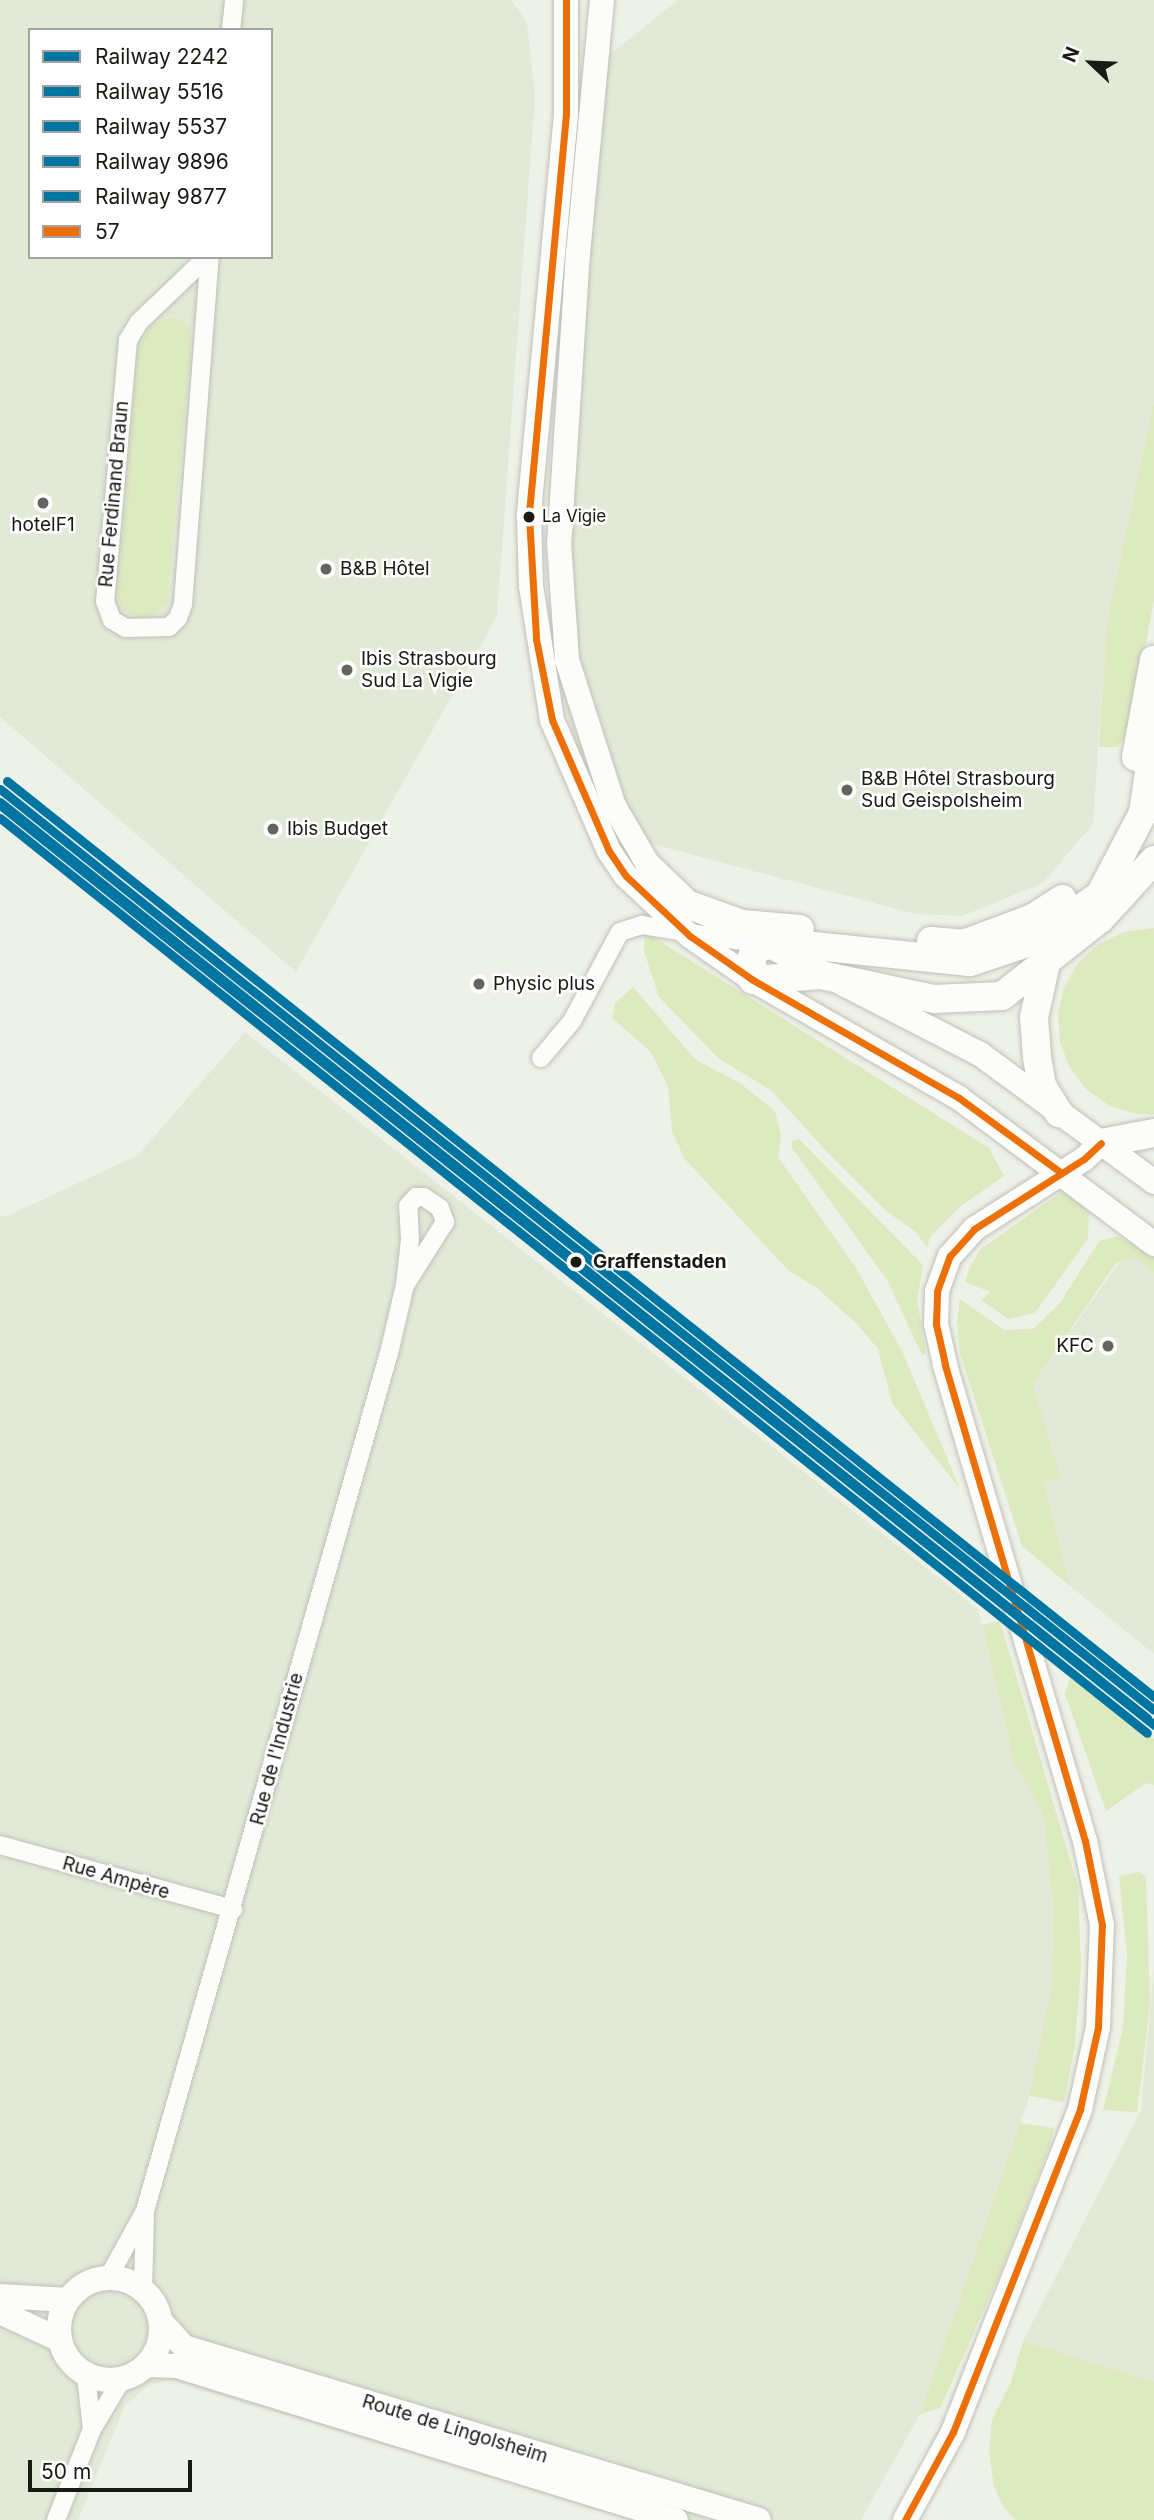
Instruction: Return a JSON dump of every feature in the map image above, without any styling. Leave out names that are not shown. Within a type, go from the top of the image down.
[{"type":"highway","points":[[692,906],[742,923],[963,944],[1033,918],[1086,883],[1127,809],[1154,660]]},
{"type":"highway","points":[[1154,737],[1143,813],[1100,895],[1036,940],[970,962],[777,942],[757,949],[752,957],[754,980],[821,975],[934,999],[1002,996],[1100,919],[1154,860]]},
{"type":"highway","points":[[1047,959],[1034,1017],[1037,1057],[1042,1086],[1059,1113]]},
{"type":"highway","points":[[1101,1143],[1154,1133]]},
{"type":"highway","points":[[1101,1143],[1154,1152]]},
{"type":"main road","points":[[602,0],[559,542],[567,660],[614,806],[647,863],[692,906],[980,1055],[1154,1182]]},
{"type":"main road","points":[[562,7],[566,114],[529,516],[536,639],[552,720],[609,852],[626,876],[688,935],[754,980],[959,1098],[1154,1244]]},
{"type":"main road","points":[[905,2520],[953,2432],[1076,2119],[1098,2027],[1102,1925],[1085,1841],[939,1342],[935,1309],[945,1266],[974,1228],[1101,1143]]},
{"type":"main road","points":[[108,2278],[143,2290],[161,2322],[156,2352],[147,2365],[122,2379],[86,2375],[74,2366],[60,2340],[59,2326],[68,2300],[93,2281],[108,2278]]},
{"type":"main road","points":[[0,2296],[68,2300]]},
{"type":"main road","points":[[0,2312],[60,2340]]},
{"type":"main road","name":"Route de Lingolsheim","points":[[161,2322],[184,2347],[759,2520]]},
{"type":"main road","name":"Route de Lingolsheim","points":[[147,2365],[177,2367],[676,2520]]},
{"type":"street","points":[[231,28],[234,0]]},
{"type":"street","name":"Rue Ferdinand Braun","points":[[207,259],[139,322],[128,340],[105,601],[112,620],[126,628],[169,626],[178,618],[183,604],[209,259]]},
{"type":"street","points":[[541,1058],[572,1021],[620,932],[642,925],[688,935],[767,945]]},
{"type":"street","name":"Rue de l'Industrie","points":[[108,2278],[145,2211],[233,1909],[405,1285]]},
{"type":"street","name":"Rue Ampère","points":[[0,1844],[233,1909]]},
{"type":"street","name":"Rue de l'Industrie","points":[[143,2290],[145,2211]]},
{"type":"street","points":[[86,2375],[92,2429]]},
{"type":"street","points":[[56,2520],[92,2429],[122,2379]]},
{"type":"shaded area","points":[[0,0],[511,0],[527,22],[535,97],[497,616],[296,972],[0,717]]},
{"type":"shaded area","points":[[678,0],[1154,0],[1154,402],[1107,620],[1093,824],[1043,883],[962,916],[916,914],[629,838],[580,772],[558,672],[554,558],[608,56]]},
{"type":"shaded area","points":[[245,1032],[978,1609],[1014,1763],[1043,1813],[1054,1914],[1051,1990],[1037,2074],[920,2414],[861,2520],[630,2520],[170,2380],[148,2386],[125,2405],[78,2520],[0,2520],[0,1215],[5,1217],[138,1155]]},
{"type":"shaded area","points":[[1123,1257],[1134,1257],[1154,1274],[1154,1654],[1070,1586],[1043,1482],[1059,1477],[1033,1384]]},
{"type":"shaded area","points":[[1154,1969],[1154,2382],[1023,2341],[1141,2110]]},
{"type":"green space","points":[[166,319],[181,319],[190,331],[191,346],[167,603],[147,620],[121,609],[118,595],[138,347],[152,324]]},
{"type":"green space","points":[[1154,402],[1154,598],[1131,728],[1118,747],[1099,747],[1107,620]]},
{"type":"green space","points":[[1154,928],[1154,1114],[1136,1114],[1110,1106],[1087,1090],[1070,1068],[1060,1042],[1058,1014],[1064,987],[1078,963],[1099,944],[1124,932]]},
{"type":"green space","points":[[645,932],[989,1148],[1004,1176],[961,1206],[931,1236],[927,1248],[916,1232],[886,1211],[826,1151],[772,1091],[718,1058],[659,997],[644,951]]},
{"type":"green space","points":[[633,987],[696,1060],[740,1083],[775,1111],[781,1136],[778,1157],[856,1268],[903,1353],[960,1489],[892,1403],[878,1349],[858,1325],[817,1288],[788,1270],[684,1158],[672,1131],[668,1087],[651,1052],[612,1018],[615,1003]]},
{"type":"green space","points":[[799,1139],[923,1265],[917,1300],[926,1354],[922,1355],[887,1280],[792,1148],[792,1141]]},
{"type":"green space","points":[[1064,1190],[1089,1209],[1088,1239],[1035,1313],[1008,1319],[981,1300],[991,1292],[965,1282],[969,1269],[980,1250]]},
{"type":"green space","points":[[1118,1236],[1154,1257],[1154,1274],[1134,1257],[1116,1263],[1033,1384],[1060,1477],[1043,1482],[1070,1586],[1022,1546],[960,1353],[957,1322],[960,1299],[1004,1330],[1033,1329],[1060,1303],[1099,1241]]},
{"type":"green space","points":[[1000,1621],[1078,1887],[1081,1966],[1075,2045],[1064,2102],[1029,2096],[1051,1990],[1054,1914],[1043,1813],[1014,1763],[982,1625]]},
{"type":"green space","points":[[1070,1678],[1154,1739],[1154,1785],[1146,1783],[1106,1811],[1065,1694]]},
{"type":"green space","points":[[1139,1872],[1146,1877],[1150,2004],[1137,2112],[1103,2110],[1123,2028],[1127,1954],[1119,1876]]},
{"type":"green space","points":[[1020,2123],[1054,2128],[1051,2142],[1000,2274],[940,2408],[920,2414]]},
{"type":"green space","points":[[1023,2341],[1154,2382],[1154,2520],[1016,2520],[1004,2508],[994,2487],[989,2452],[992,2420],[1011,2382]]},
{"type":"rail line","name":"9896","points":[[7,781],[1154,1697]]},
{"type":"rail line","name":"2242","points":[[0,789],[1154,1710]]},
{"type":"rail line","name":"5516","points":[[0,802],[1147,1718]]},
{"type":"rail line","name":"5537","points":[[0,805],[1154,1725]]},
{"type":"rail line","name":"9877","points":[[0,818],[1147,1733]]},
{"type":"transit line","name":"57","points":[[566,0],[566,114],[529,516],[536,639],[552,720],[609,851],[626,876],[690,936],[753,980],[959,1098],[1060,1172]]},
{"type":"transit line","name":"57","points":[[905,2520],[953,2432],[1080,2109],[1098,2027],[1102,1925],[1085,1841],[945,1364],[936,1324],[937,1291],[950,1256],[974,1229],[1084,1159],[1101,1143]]},
{"type":"place","name":"hotelF1","points":[[43,503]]},
{"type":"place","name":"La Vigie","points":[[529,517]]},
{"type":"place","name":"B&B Hôtel","points":[[326,569]]},
{"type":"place","name":"Ibis Strasbourg Sud La Vigie","points":[[347,670]]},
{"type":"place","name":"B&B Hôtel Strasbourg Sud Geispolsheim","points":[[847,790]]},
{"type":"place","name":"Ibis Budget","points":[[273,829]]},
{"type":"place","name":"Physic plus","points":[[479,984]]},
{"type":"place","name":"Graffenstaden","points":[[576,1262]]},
{"type":"place","name":"KFC","points":[[1108,1346]]}]
